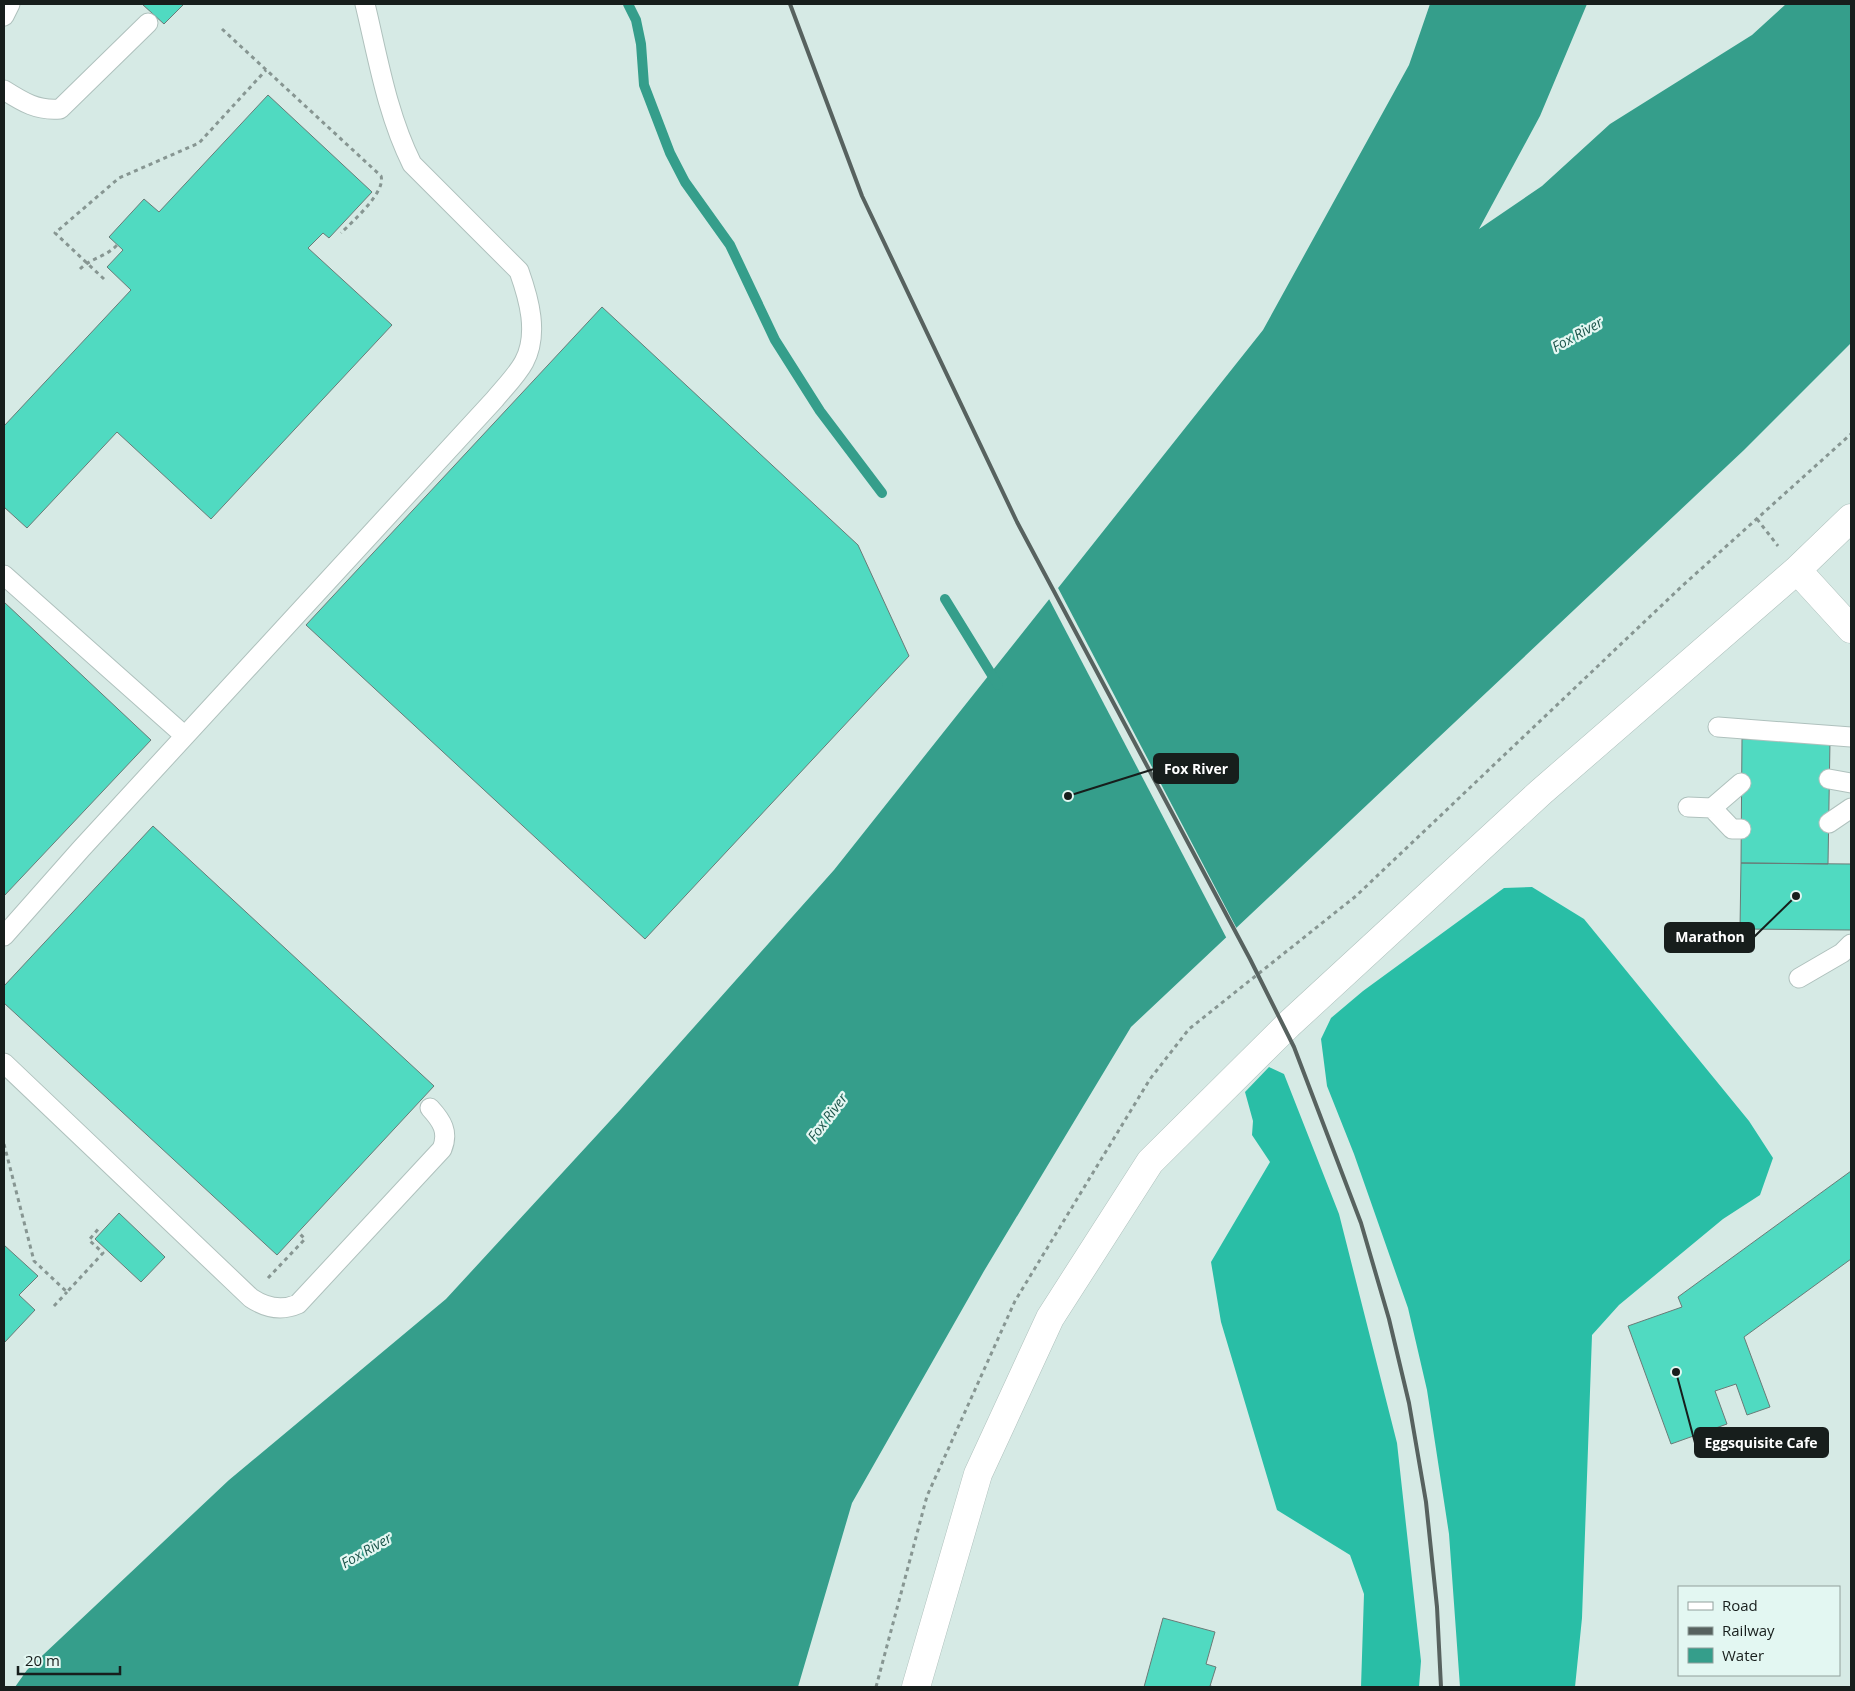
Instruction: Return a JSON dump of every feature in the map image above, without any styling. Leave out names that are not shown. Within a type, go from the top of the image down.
[{"type":"street","points":[[916,1687],[978,1474],[1050,1318],[1150,1162],[1288,1025],[1541,792],[1797,570],[1851,518]]},
{"type":"street","points":[[1797,570],[1851,629]]},
{"type":"lane","points":[[4,16],[10,4]]},
{"type":"lane","points":[[4,936],[495,399],[524,363],[530,346],[530,310],[519,270],[412,164],[401,142],[388,106],[365,4]]},
{"type":"lane","points":[[4,90],[28,106],[45,110],[60,109],[148,22]]},
{"type":"lane","points":[[4,575],[185,736]]},
{"type":"lane","points":[[1718,727],[1851,737]]},
{"type":"lane","points":[[1829,779],[1851,783]]},
{"type":"lane","points":[[1712,808],[1741,783]]},
{"type":"lane","points":[[1688,806],[1712,808],[1732,829],[1741,829]]},
{"type":"lane","points":[[1829,824],[1851,808]]},
{"type":"lane","points":[[1799,978],[1842,953],[1851,944]]},
{"type":"lane","points":[[4,1063],[251,1298],[262,1305],[278,1308],[289,1308],[298,1304],[442,1149],[446,1139],[444,1129],[441,1120],[430,1108]]},
{"type":"path","points":[[222,29],[381,176],[380,191],[341,233]]},
{"type":"path","points":[[104,279],[56,233],[119,178],[199,143],[266,70]]},
{"type":"path","points":[[80,269],[86,262],[108,255],[118,245]]},
{"type":"path","points":[[4,1144],[34,1261],[67,1292]]},
{"type":"path","points":[[54,1306],[103,1253],[89,1240],[100,1227]]},
{"type":"path","points":[[264,1283],[305,1238],[300,1234]]},
{"type":"shaded area","points":[[1532,887],[1584,919],[1749,1121],[1773,1158],[1760,1195],[1723,1219],[1619,1305],[1592,1335],[1582,1618],[1575,1687],[1460,1687],[1449,1534],[1427,1390],[1408,1308],[1354,1154],[1327,1086],[1321,1039],[1331,1018],[1363,991],[1504,888]]},
{"type":"shaded area","points":[[1269,1067],[1284,1074],[1339,1214],[1397,1443],[1421,1661],[1419,1687],[1361,1687],[1364,1594],[1350,1555],[1277,1510],[1221,1322],[1211,1262],[1270,1162],[1252,1135],[1253,1121],[1245,1092]]},
{"type":"water","points":[[1430,4],[1587,4],[1540,116],[1479,229],[1542,186],[1610,124],[1752,35],[1786,4],[1851,4],[1851,343],[1744,450],[1131,1027],[984,1271],[852,1503],[798,1687],[15,1687],[27,1670],[229,1480],[446,1299],[621,1109],[834,870],[1263,330],[1409,65]]},
{"type":"pier","points":[[1057,586],[1237,929],[1227,939],[1048,597]]},
{"type":"building","points":[[142,4],[184,4],[164,24]]},
{"type":"building","points":[[268,95],[372,192],[329,238],[323,233],[308,248],[392,325],[211,519],[117,432],[27,528],[4,507],[4,426],[131,290],[107,267],[123,250],[109,237],[144,199],[159,212]]},
{"type":"building","points":[[602,307],[858,545],[909,656],[645,939],[306,625]]},
{"type":"building","points":[[4,602],[151,740],[4,896]]},
{"type":"building","points":[[1742,739],[1830,740],[1828,864],[1741,863]]},
{"type":"building","points":[[153,826],[434,1086],[277,1255],[4,1003],[4,986]]},
{"type":"building","points":[[1741,863],[1851,864],[1851,930],[1740,929]]},
{"type":"building","points":[[1851,1171],[1851,1259],[1744,1337],[1770,1407],[1747,1415],[1736,1384],[1715,1391],[1727,1424],[1671,1444],[1628,1326],[1682,1307],[1678,1297]]},
{"type":"building","points":[[119,1213],[165,1257],[141,1282],[95,1239]]},
{"type":"building","points":[[4,1245],[38,1276],[19,1295],[35,1310],[4,1343]]},
{"type":"building","points":[[1163,1618],[1215,1632],[1206,1664],[1216,1667],[1210,1686],[1215,1687],[1144,1687]]},
{"type":"waterway","points":[[628,4],[636,20],[641,44],[644,85],[670,153],[685,182],[730,245],[775,340],[820,411],[882,493]]},
{"type":"waterway","points":[[945,599],[998,685]]},
{"type":"railway","points":[[790,4],[862,196],[1017,522],[1250,959],[1294,1047],[1361,1223],[1389,1319],[1409,1403],[1426,1502],[1437,1607],[1441,1687]]},
{"type":"place","name":"Fox River","points":[[1068,796]]},
{"type":"place","name":"Marathon","points":[[1796,896]]},
{"type":"place","name":"Eggsquisite Cafe","points":[[1676,1372]]}]
